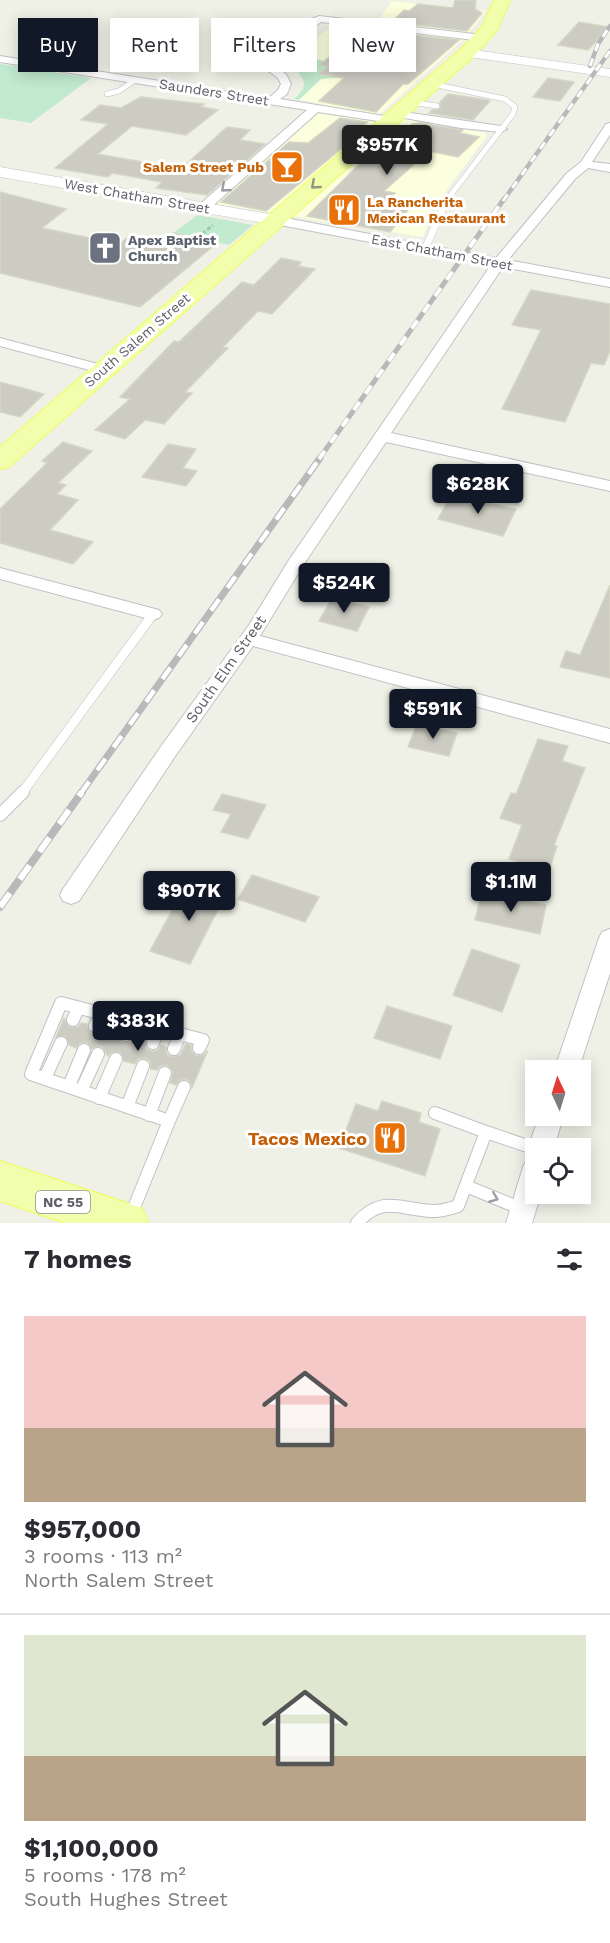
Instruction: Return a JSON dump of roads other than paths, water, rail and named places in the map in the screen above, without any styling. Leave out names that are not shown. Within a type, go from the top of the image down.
[{"type":"main road","name":"South Salem Street","points":[[0,461],[483,38],[498,16],[502,0]]},
{"type":"main road","name":"NC 55","points":[[0,1180],[127,1223]]},
{"type":"street","points":[[271,100],[283,92],[286,84],[282,76],[268,67],[270,61],[275,53],[319,19],[483,38]]},
{"type":"street","points":[[466,53],[610,73]]},
{"type":"street","name":"Saunders Street","points":[[0,59],[316,108],[501,129]]},
{"type":"street","points":[[203,208],[316,108]]},
{"type":"street","name":"South Elm Street","points":[[71,895],[248,639],[500,263],[571,176],[585,164],[610,126]]},
{"type":"street","points":[[585,164],[610,168]]},
{"type":"street","name":"West Chatham Street","points":[[0,172],[275,220]]},
{"type":"street","name":"East Chatham Street","points":[[275,220],[610,283]]},
{"type":"street","points":[[0,342],[104,370]]},
{"type":"street","points":[[382,436],[610,486]]},
{"type":"street","points":[[0,573],[153,614]]},
{"type":"street","points":[[248,639],[610,736]]},
{"type":"street","points":[[570,1060],[610,938]]},
{"type":"lane","points":[[107,94],[119,91],[135,80]]},
{"type":"lane","points":[[425,249],[443,205],[515,107],[508,100],[432,84]]},
{"type":"lane","points":[[411,102],[436,106]]},
{"type":"lane","points":[[0,815],[19,797],[153,614]]},
{"type":"lane","points":[[169,1121],[31,1074],[61,1003],[203,1040],[199,1048]]},
{"type":"lane","points":[[73,1020],[78,1008]]},
{"type":"lane","points":[[95,1026],[101,1014]]},
{"type":"lane","points":[[110,1031],[115,1017]]},
{"type":"lane","points":[[126,1035],[131,1022]]},
{"type":"lane","points":[[153,1043],[158,1029]]},
{"type":"lane","points":[[174,1049],[180,1034]]},
{"type":"lane","points":[[45,1078],[61,1043]]},
{"type":"lane","points":[[69,1086],[84,1050]]},
{"type":"lane","points":[[81,1091],[98,1054]]},
{"type":"lane","points":[[99,1098],[116,1059]]},
{"type":"lane","points":[[126,1107],[143,1066]]},
{"type":"lane","points":[[149,1115],[165,1073]]},
{"type":"lane","points":[[127,1223],[184,1087]]},
{"type":"lane","points":[[435,1113],[525,1145]]},
{"type":"lane","points":[[357,1223],[369,1209],[384,1205],[408,1205],[437,1211],[458,1206],[486,1132]]},
{"type":"lane","points":[[466,1186],[521,1216]]},
{"type":"railway","points":[[590,66],[598,44],[610,26]]},
{"type":"railway","points":[[503,201],[610,51]]},
{"type":"railway","points":[[319,459],[504,199]]},
{"type":"railway","points":[[81,793],[320,458]]},
{"type":"railway","points":[[0,907],[82,792]]},
{"type":"place","name":"Salem Street Pub","points":[[287,167]]},
{"type":"place","name":"La Rancherita Mexican Restaurant","points":[[344,210]]},
{"type":"place","name":"Apex Baptist Church","points":[[105,248]]},
{"type":"place","name":"Tacos Mexico","points":[[390,1138]]}]
